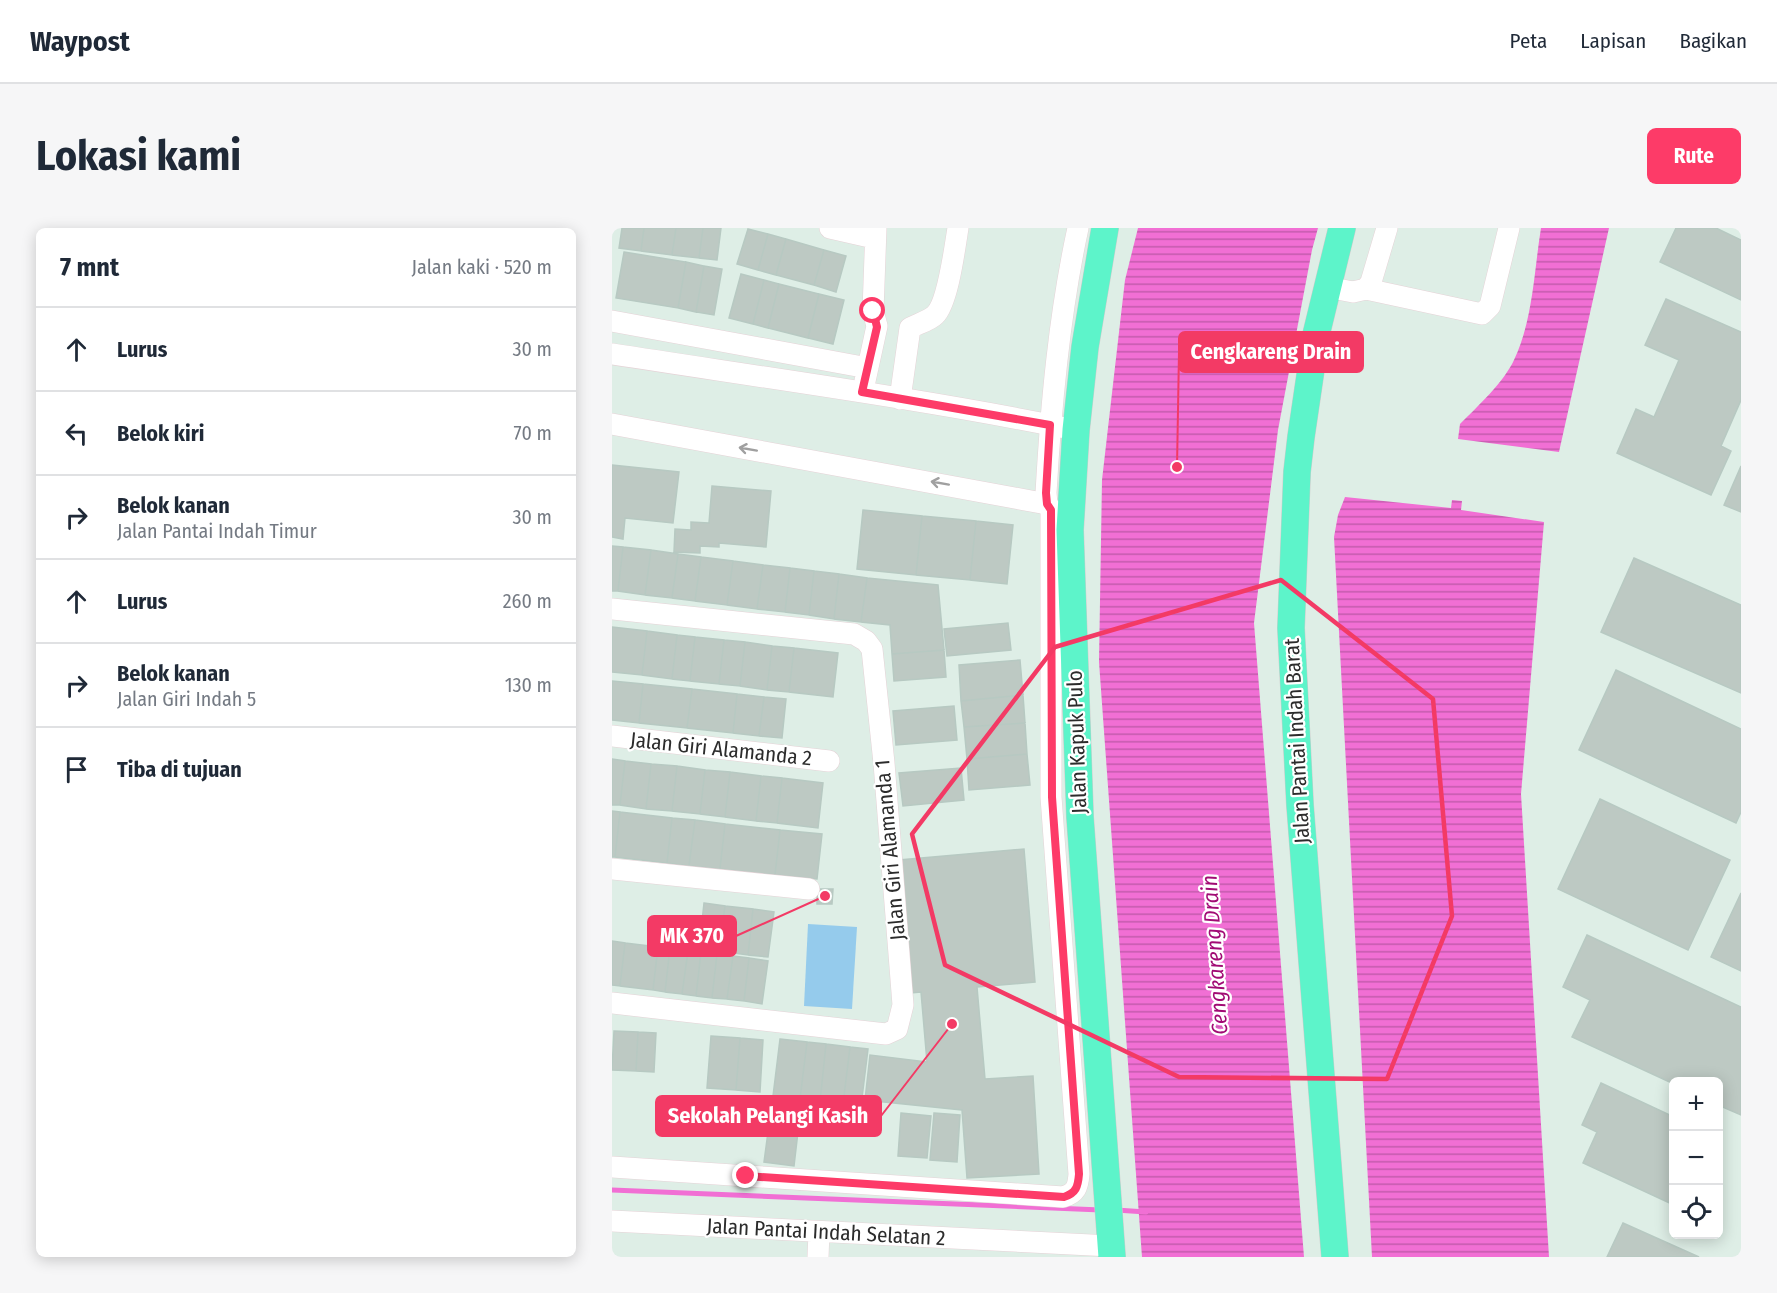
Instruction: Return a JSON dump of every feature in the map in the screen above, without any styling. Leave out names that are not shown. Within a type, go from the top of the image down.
[{"type":"main road","name":"Jalan Kapuk Pulo","points":[[1105,228],[1085,347],[1076,430],[1070,530],[1080,817],[1110,1232]]},
{"type":"main road","name":"Jalan Pantai Indah Barat","points":[[1335,1257],[1300,805],[1291,628],[1299,460],[1316,335],[1342,228]]},
{"type":"street","points":[[830,228],[875,233],[873,311],[877,327],[862,392]]},
{"type":"street","points":[[900,399],[910,328],[935,316],[940,307],[953,262],[958,228]]},
{"type":"street","points":[[612,1167],[1064,1197],[1071,1195],[1078,1187],[1079,1174],[1052,797],[1049,507],[1050,425],[1059,344],[1078,228]]},
{"type":"street","points":[[1366,289],[1371,282],[1387,228]]},
{"type":"street","points":[[1327,287],[1353,292],[1366,289],[1482,314],[1490,306],[1509,228]]},
{"type":"street","points":[[612,321],[868,368]]},
{"type":"street","points":[[612,354],[862,392],[1076,430]]},
{"type":"street","points":[[612,424],[1049,507],[1070,530]]},
{"type":"street","name":"Jalan Giri Alamanda 1","points":[[612,609],[854,634],[866,641],[872,649],[884,763],[903,1005],[897,1029],[886,1034],[612,1003]]},
{"type":"street","name":"Jalan Giri Alamanda 2","points":[[612,736],[829,761]]},
{"type":"street","points":[[612,869],[809,889]]},
{"type":"street","name":"Jalan Pantai Indah Selatan 2","points":[[612,1221],[819,1232],[1110,1232]]},
{"type":"street","points":[[818,1257],[819,1232]]},
{"type":"highlighted area","points":[[1281,580],[1433,699],[1452,916],[1387,1079],[1179,1077],[945,965],[912,834],[1055,647]]},
{"type":"shaded area","points":[[808,924],[857,927],[852,1009],[804,1006]]},
{"type":"water","points":[[1138,228],[1318,228],[1278,430],[1254,623],[1304,1257],[1142,1257],[1099,662],[1102,480],[1125,280]]},
{"type":"water","points":[[1541,228],[1609,228],[1559,452],[1458,439],[1460,424],[1504,377],[1520,345],[1529,312]]},
{"type":"water","points":[[1345,497],[1451,508],[1452,500],[1462,501],[1461,510],[1544,522],[1521,794],[1549,1257],[1372,1257],[1334,537],[1338,515]]},
{"type":"building","points":[[622,228],[644,228],[641,251],[619,248]]},
{"type":"building","points":[[644,228],[676,228],[672,255],[641,251]]},
{"type":"building","points":[[676,228],[703,228],[699,258],[672,255]]},
{"type":"building","points":[[703,228],[721,228],[717,260],[699,258]]},
{"type":"building","points":[[1676,228],[1716,228],[1741,240],[1741,300],[1660,262]]},
{"type":"building","points":[[748,229],[768,234],[758,270],[737,264]]},
{"type":"building","points":[[768,234],[786,239],[776,275],[758,270]]},
{"type":"building","points":[[786,239],[824,250],[814,285],[776,275]]},
{"type":"building","points":[[824,250],[846,256],[836,292],[814,285]]},
{"type":"building","points":[[624,252],[686,262],[678,308],[616,298]]},
{"type":"building","points":[[686,262],[704,266],[696,312],[678,308]]},
{"type":"building","points":[[704,266],[722,269],[714,315],[696,312]]},
{"type":"building","points":[[741,274],[764,280],[753,324],[729,318]]},
{"type":"building","points":[[764,280],[779,284],[768,328],[753,324]]},
{"type":"building","points":[[779,284],[819,294],[808,338],[768,328]]},
{"type":"building","points":[[819,294],[844,300],[833,344],[808,338]]},
{"type":"building","points":[[1666,299],[1741,332],[1741,400],[1721,446],[1731,451],[1711,495],[1617,453],[1636,409],[1654,417],[1679,360],[1645,345]]},
{"type":"building","points":[[612,465],[679,472],[673,523],[625,518],[623,539],[612,537]]},
{"type":"building","points":[[1741,466],[1741,512],[1724,505]]},
{"type":"building","points":[[712,486],[771,491],[766,547],[719,543],[719,547],[700,546],[700,553],[674,552],[675,529],[691,530],[691,522],[709,523]]},
{"type":"building","points":[[863,510],[922,516],[916,575],[857,569]]},
{"type":"building","points":[[922,516],[976,521],[970,580],[916,575]]},
{"type":"building","points":[[976,521],[1013,525],[1007,584],[970,580]]},
{"type":"building","points":[[612,546],[623,547],[618,591],[612,591]]},
{"type":"building","points":[[623,547],[651,550],[645,595],[618,591]]},
{"type":"building","points":[[651,550],[678,554],[672,598],[645,595]]},
{"type":"building","points":[[678,554],[701,557],[695,601],[672,598]]},
{"type":"building","points":[[701,557],[733,561],[727,605],[695,601]]},
{"type":"building","points":[[1634,558],[1741,605],[1741,693],[1601,632]]},
{"type":"building","points":[[733,561],[763,565],[757,609],[727,605]]},
{"type":"building","points":[[763,565],[790,568],[785,612],[757,609]]},
{"type":"building","points":[[790,568],[814,571],[809,615],[785,612]]},
{"type":"building","points":[[814,571],[839,574],[834,619],[809,615]]},
{"type":"building","points":[[839,574],[867,578],[861,622],[834,619]]},
{"type":"building","points":[[867,578],[938,585],[944,650],[892,654],[890,625],[861,622]]},
{"type":"building","points":[[1008,623],[1011,650],[947,656],[944,629]]},
{"type":"building","points":[[612,627],[647,631],[642,675],[612,672]]},
{"type":"building","points":[[647,631],[677,635],[672,679],[642,675]]},
{"type":"building","points":[[677,635],[695,637],[690,681],[672,679]]},
{"type":"building","points":[[695,637],[724,640],[719,684],[690,681]]},
{"type":"building","points":[[724,640],[745,642],[740,686],[719,684]]},
{"type":"building","points":[[745,642],[772,646],[767,690],[740,686]]},
{"type":"building","points":[[772,646],[794,648],[789,692],[767,690]]},
{"type":"building","points":[[794,648],[838,653],[833,697],[789,692]]},
{"type":"building","points":[[944,650],[946,677],[894,681],[892,654]]},
{"type":"building","points":[[1020,660],[1023,695],[961,701],[959,665]]},
{"type":"building","points":[[1616,670],[1741,729],[1741,812],[1736,823],[1579,750]]},
{"type":"building","points":[[612,681],[643,684],[639,723],[612,720]]},
{"type":"building","points":[[643,684],[692,689],[687,728],[639,723]]},
{"type":"building","points":[[692,689],[737,694],[733,733],[687,728]]},
{"type":"building","points":[[737,694],[764,697],[759,736],[733,733]]},
{"type":"building","points":[[1023,695],[1025,723],[964,727],[961,701]]},
{"type":"building","points":[[764,697],[786,699],[782,738],[759,736]]},
{"type":"building","points":[[954,706],[957,740],[896,745],[893,711]]},
{"type":"building","points":[[1025,723],[1027,754],[967,759],[964,727]]},
{"type":"building","points":[[1027,754],[1030,785],[969,790],[967,759]]},
{"type":"building","points":[[612,759],[625,761],[620,805],[612,805]]},
{"type":"building","points":[[625,761],[651,764],[646,809],[620,805]]},
{"type":"building","points":[[651,764],[677,766],[672,811],[646,809]]},
{"type":"building","points":[[677,766],[705,770],[700,814],[672,811]]},
{"type":"building","points":[[961,768],[964,800],[903,806],[899,773]]},
{"type":"building","points":[[705,770],[730,772],[725,817],[700,814]]},
{"type":"building","points":[[730,772],[761,776],[756,821],[725,817]]},
{"type":"building","points":[[761,776],[782,778],[777,823],[756,821]]},
{"type":"building","points":[[782,778],[823,783],[818,828],[777,823]]},
{"type":"building","points":[[1600,799],[1730,860],[1688,950],[1558,889]]},
{"type":"building","points":[[612,811],[620,812],[615,857],[612,857]]},
{"type":"building","points":[[620,812],[672,818],[667,863],[615,857]]},
{"type":"building","points":[[672,818],[695,820],[689,866],[667,863]]},
{"type":"building","points":[[695,820],[725,824],[720,869],[689,866]]},
{"type":"building","points":[[725,824],[780,830],[775,875],[720,869]]},
{"type":"building","points":[[780,830],[822,834],[817,879],[775,875]]},
{"type":"building","points":[[1024,849],[1035,982],[977,987],[985,1079],[1033,1076],[1039,1174],[967,1178],[962,1110],[865,1100],[870,1055],[927,1062],[921,992],[911,993],[899,860]]},
{"type":"building","points":[[817,889],[833,889],[832,904],[817,904]]},
{"type":"building","points":[[1741,893],[1741,971],[1711,957]]},
{"type":"building","points":[[704,903],[725,906],[719,951],[699,949]]},
{"type":"building","points":[[725,906],[753,909],[748,955],[719,951]]},
{"type":"building","points":[[753,909],[774,912],[768,957],[748,955]]},
{"type":"building","points":[[1587,935],[1741,1007],[1741,1115],[1723,1107],[1723,1077],[1669,1077],[1669,1082],[1572,1037],[1590,1000],[1563,987]]},
{"type":"building","points":[[612,941],[625,943],[620,986],[612,985]]},
{"type":"building","points":[[625,943],[658,947],[653,990],[620,986]]},
{"type":"building","points":[[658,947],[670,948],[665,992],[653,990]]},
{"type":"building","points":[[670,948],[688,951],[682,994],[665,992]]},
{"type":"building","points":[[688,951],[701,952],[696,996],[682,994]]},
{"type":"building","points":[[701,952],[717,954],[712,998],[696,996]]},
{"type":"building","points":[[717,954],[733,956],[727,999],[712,998]]},
{"type":"building","points":[[733,956],[749,958],[744,1001],[727,999]]},
{"type":"building","points":[[749,958],[768,961],[762,1004],[744,1001]]},
{"type":"building","points":[[614,1031],[638,1032],[636,1071],[612,1070]]},
{"type":"building","points":[[638,1032],[656,1033],[654,1072],[636,1071]]},
{"type":"building","points":[[711,1036],[740,1038],[736,1090],[707,1088]]},
{"type":"building","points":[[740,1038],[763,1040],[760,1092],[736,1090]]},
{"type":"building","points":[[780,1039],[807,1042],[800,1099],[773,1096]]},
{"type":"building","points":[[807,1042],[826,1044],[820,1102],[800,1099]]},
{"type":"building","points":[[826,1044],[850,1047],[843,1104],[820,1102]]},
{"type":"building","points":[[850,1047],[868,1049],[861,1106],[843,1104]]},
{"type":"building","points":[[1601,1083],[1669,1115],[1669,1203],[1583,1163],[1597,1132],[1582,1125]]},
{"type":"building","points":[[772,1102],[801,1106],[794,1166],[764,1162]]},
{"type":"building","points":[[901,1113],[931,1116],[927,1158],[898,1156]]},
{"type":"building","points":[[934,1113],[960,1115],[957,1162],[930,1160]]},
{"type":"building","points":[[1623,1223],[1699,1257],[1607,1257]]},
{"type":"waterway","points":[[612,1190],[1101,1210]]},
{"type":"waterway","points":[[1116,1210],[1146,1212]]},
{"type":"place","name":"Cengkareng Drain","points":[[1177,467]]},
{"type":"place","name":"MK 370","points":[[825,896]]},
{"type":"place","name":"Sekolah Pelangi Kasih","points":[[952,1024]]},
{"type":"route","points":[[746,1176],[1064,1197],[1071,1195],[1078,1187],[1079,1174],[1052,797],[1051,510],[1047,504],[1046,493],[1050,425],[862,392],[877,327],[873,311]]}]
